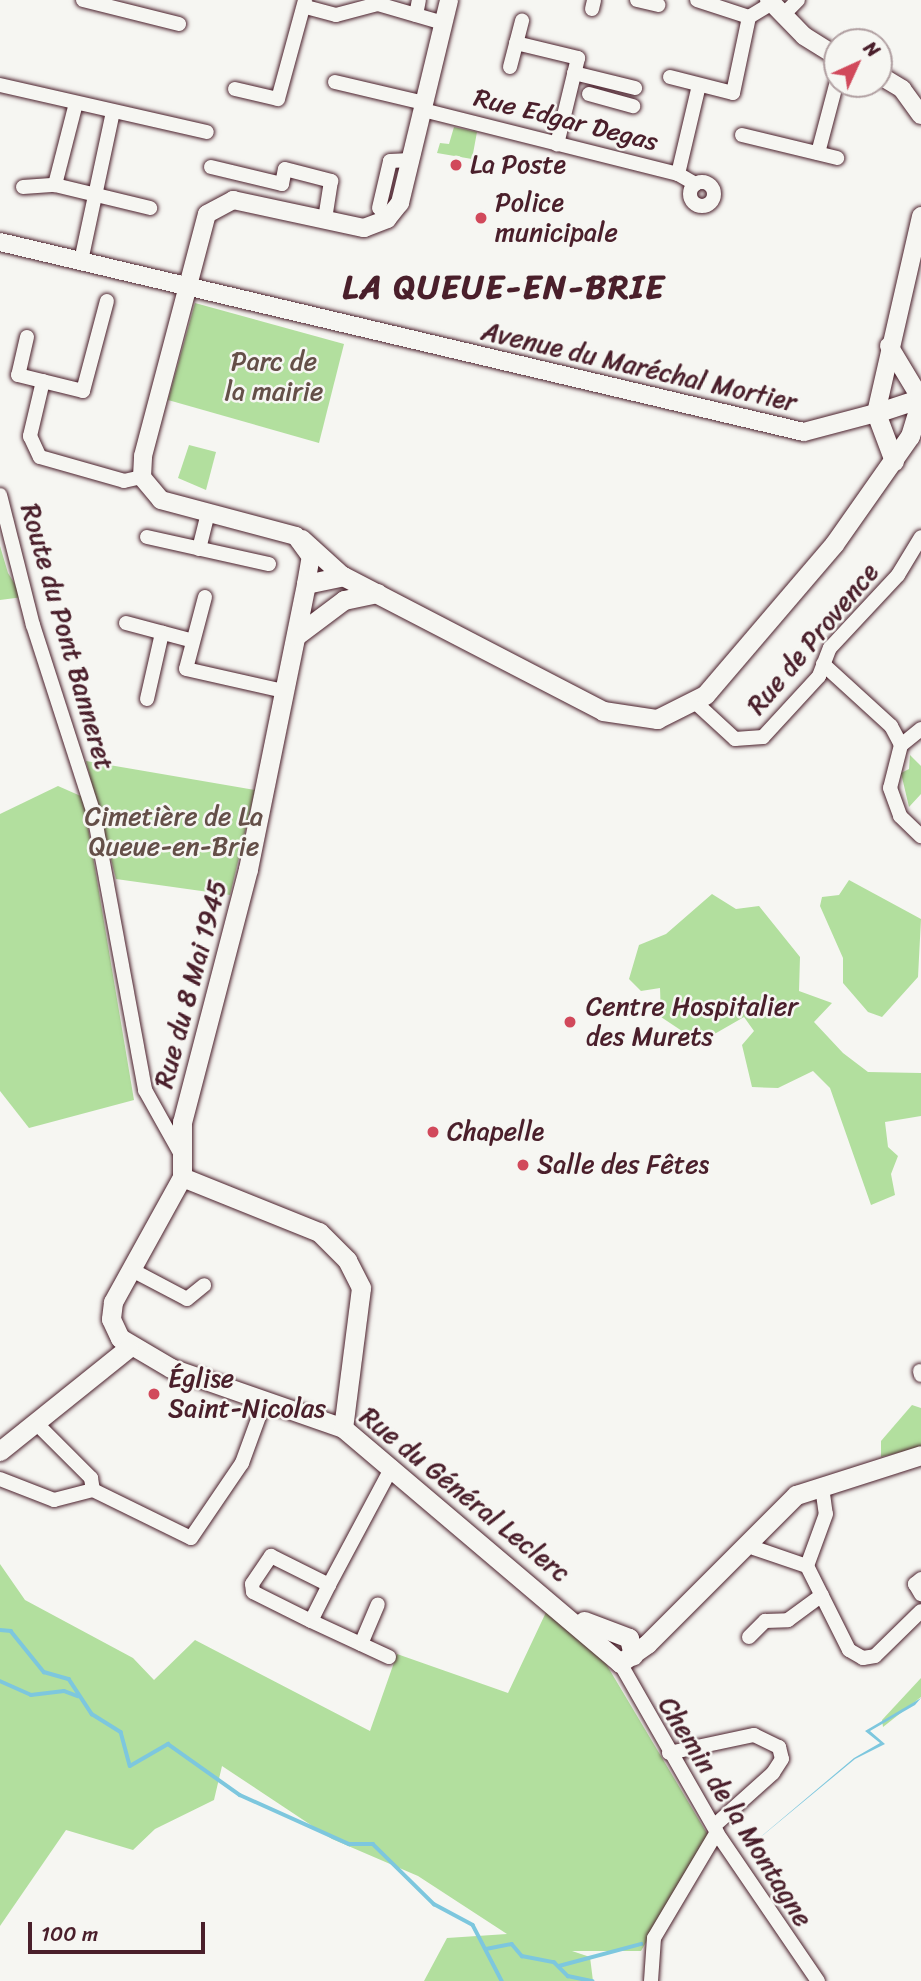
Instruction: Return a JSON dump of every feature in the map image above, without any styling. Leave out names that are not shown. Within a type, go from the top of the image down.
[{"type":"main road","points":[[894,461],[877,413],[921,398]]},
{"type":"main road","points":[[306,584],[344,576],[618,716],[657,719],[696,703],[834,544],[894,461],[921,398]]},
{"type":"main road","points":[[306,584],[344,600]]},
{"type":"main road","name":"Rue du 8 Mai 1945","points":[[187,1170],[182,1122],[248,869],[306,584]]},
{"type":"main road","points":[[296,636],[344,600],[377,593]]},
{"type":"main road","points":[[0,1451],[128,1348],[110,1309],[187,1170],[319,1232],[347,1260],[360,1297],[343,1428]]},
{"type":"main road","name":"Rue du Général Leclerc","points":[[128,1348],[343,1428],[571,1615],[622,1650]]},
{"type":"main road","points":[[622,1650],[678,1611],[771,1514],[796,1495],[921,1455]]},
{"type":"street","points":[[83,0],[136,6],[179,24]]},
{"type":"street","points":[[142,477],[201,223],[215,207],[233,200],[364,228],[387,219],[400,203],[449,0]]},
{"type":"street","points":[[637,0],[658,5]]},
{"type":"street","points":[[697,0],[749,17],[798,0]]},
{"type":"street","points":[[235,89],[278,99],[306,4],[336,15],[378,4],[417,7],[443,23]]},
{"type":"street","points":[[775,6],[823,45]]},
{"type":"street","points":[[670,77],[733,93],[749,17]]},
{"type":"street","points":[[510,67],[522,21]]},
{"type":"street","points":[[516,43],[578,58],[557,144]]},
{"type":"street","points":[[574,73],[635,88]]},
{"type":"street","points":[[606,98],[608,81]]},
{"type":"street","name":"Rue Edgar Degas","points":[[334,82],[557,144],[678,174],[695,184]]},
{"type":"street","points":[[893,84],[902,89],[921,115]]},
{"type":"street","points":[[0,85],[207,132]]},
{"type":"street","points":[[678,174],[699,85]]},
{"type":"street","points":[[589,94],[633,106]]},
{"type":"street","points":[[818,153],[833,98]]},
{"type":"street","points":[[55,185],[76,103]]},
{"type":"street","points":[[81,261],[113,112]]},
{"type":"street","points":[[742,135],[837,158]]},
{"type":"street","points":[[379,208],[390,161],[411,160]]},
{"type":"street","points":[[211,167],[282,184],[285,169],[331,181],[325,219]]},
{"type":"street","points":[[23,187],[55,185],[150,208]]},
{"type":"street","points":[[877,413],[889,346],[921,216]]},
{"type":"street","name":"Avenue du Maréchal Mortier","points":[[0,242],[765,427],[804,432],[877,413]]},
{"type":"street","points":[[27,337],[18,375],[83,391],[107,300]]},
{"type":"street","points":[[889,346],[921,398]]},
{"type":"street","points":[[43,381],[30,436],[40,457],[124,481],[142,477]]},
{"type":"street","points":[[142,477],[161,499],[296,536],[344,576]]},
{"type":"street","name":"Route du Pont Banneret","points":[[0,495],[33,625],[94,814],[145,1090],[187,1170]]},
{"type":"street","points":[[199,549],[208,513]]},
{"type":"street","name":"Rue du 8 Mai 1945","points":[[296,536],[310,557],[306,584]]},
{"type":"street","points":[[147,537],[269,564]]},
{"type":"street","name":"Rue de Provence","points":[[696,703],[735,739],[755,741],[819,676],[830,648],[898,575],[921,537]]},
{"type":"street","points":[[205,597],[186,669],[284,691]]},
{"type":"street","points":[[126,623],[193,640]]},
{"type":"street","points":[[147,699],[162,633]]},
{"type":"street","points":[[823,664],[891,726],[901,746]]},
{"type":"street","points":[[921,729],[901,746],[891,777],[893,803],[921,836]]},
{"type":"street","points":[[159,1119],[174,1127],[182,1122]]},
{"type":"street","points":[[132,1270],[187,1299],[204,1284]]},
{"type":"street","points":[[0,1479],[54,1500],[93,1490],[191,1538],[242,1463],[265,1400]]},
{"type":"street","points":[[36,1423],[91,1478],[93,1490]]},
{"type":"street","points":[[311,1621],[392,1467]]},
{"type":"street","points":[[807,1566],[826,1514],[822,1487]]},
{"type":"street","points":[[754,1548],[807,1566],[849,1650],[863,1658],[875,1656],[921,1611]]},
{"type":"street","points":[[329,1585],[271,1556],[252,1584],[253,1592],[389,1657]]},
{"type":"street","points":[[921,1579],[915,1584],[921,1594]]},
{"type":"street","points":[[749,1637],[765,1621],[788,1620],[822,1595]]},
{"type":"street","points":[[361,1644],[378,1604]]},
{"type":"street","name":"Chemin de la Montagne","points":[[622,1650],[669,1753],[715,1829],[818,1981]]},
{"type":"street","points":[[651,1981],[654,1938],[715,1829],[773,1773],[782,1759],[779,1747],[754,1735],[669,1753]]},
{"type":"green space","points":[[454,127],[477,132],[472,159],[437,153],[440,143],[449,144]]},
{"type":"green space","name":"Parc de la mairie","points":[[195,303],[344,344],[319,443],[168,400]]},
{"type":"green space","points":[[189,445],[216,452],[206,490],[178,478]]},
{"type":"green space","points":[[0,546],[8,573],[23,597],[0,600]]},
{"type":"green space","points":[[910,755],[921,766],[921,794],[909,807],[901,773],[909,769]]},
{"type":"green space","name":"Cimetière de La Queue-en-Brie","points":[[86,761],[255,790],[230,895],[116,879]]},
{"type":"green space","points":[[58,786],[83,797],[134,1100],[29,1128],[0,1091],[0,814]]},
{"type":"green space","points":[[849,880],[921,919],[918,977],[882,1017],[868,1012],[843,983],[843,958],[820,906],[822,897],[839,895]]},
{"type":"green space","points":[[712,894],[736,909],[759,906],[800,957],[799,991],[832,1003],[814,1022],[843,1053],[868,1072],[921,1073],[921,1116],[885,1122],[888,1147],[898,1156],[891,1174],[895,1195],[871,1205],[830,1088],[813,1071],[778,1088],[752,1087],[742,1045],[754,1031],[744,1017],[711,1036],[688,1035],[661,1017],[660,988],[641,991],[629,979],[639,945],[666,934]]},
{"type":"green space","points":[[912,1405],[921,1408],[921,1447],[881,1457],[881,1441]]},
{"type":"green space","points":[[0,1564],[25,1600],[133,1658],[154,1680],[195,1640],[370,1731],[397,1654],[508,1693],[548,1608],[596,1647],[708,1835],[641,1951],[572,1951],[590,1957],[593,1981],[424,1981],[447,1938],[507,1934],[418,1876],[332,1839],[222,1766],[214,1800],[155,1829],[133,1850],[66,1830],[0,1926]]},
{"type":"green space","points":[[921,1678],[921,1697],[883,1727],[882,1720]]},
{"type":"water","points":[[921,1698],[915,1705],[870,1731],[885,1744],[855,1759],[745,1850],[854,1758],[880,1743],[865,1731]]},
{"type":"waterway","points":[[0,1630],[11,1631],[44,1672],[69,1679],[92,1714],[121,1732],[130,1766],[168,1744],[240,1795],[349,1844],[373,1844],[434,1904],[473,1925],[502,1981]]},
{"type":"waterway","points":[[0,1681],[31,1695],[64,1691],[78,1696]]},
{"type":"waterway","points":[[486,1949],[512,1944],[522,1956],[554,1962],[568,1976],[592,1981]]},
{"type":"waterway","points":[[559,1966],[641,1944]]},
{"type":"place","name":"La Poste","points":[[456,165]]},
{"type":"place","name":"Police municipale","points":[[481,218]]},
{"type":"place","name":"Centre Hospitalier des Murets","points":[[570,1022]]},
{"type":"place","name":"Chapelle","points":[[433,1132]]},
{"type":"place","name":"Salle des Fêtes","points":[[523,1165]]},
{"type":"place","name":"Église Saint-Nicolas","points":[[154,1394]]},
{"type":"district","name":"LA QUEUE-EN-BRIE","points":[[504,288]]}]
